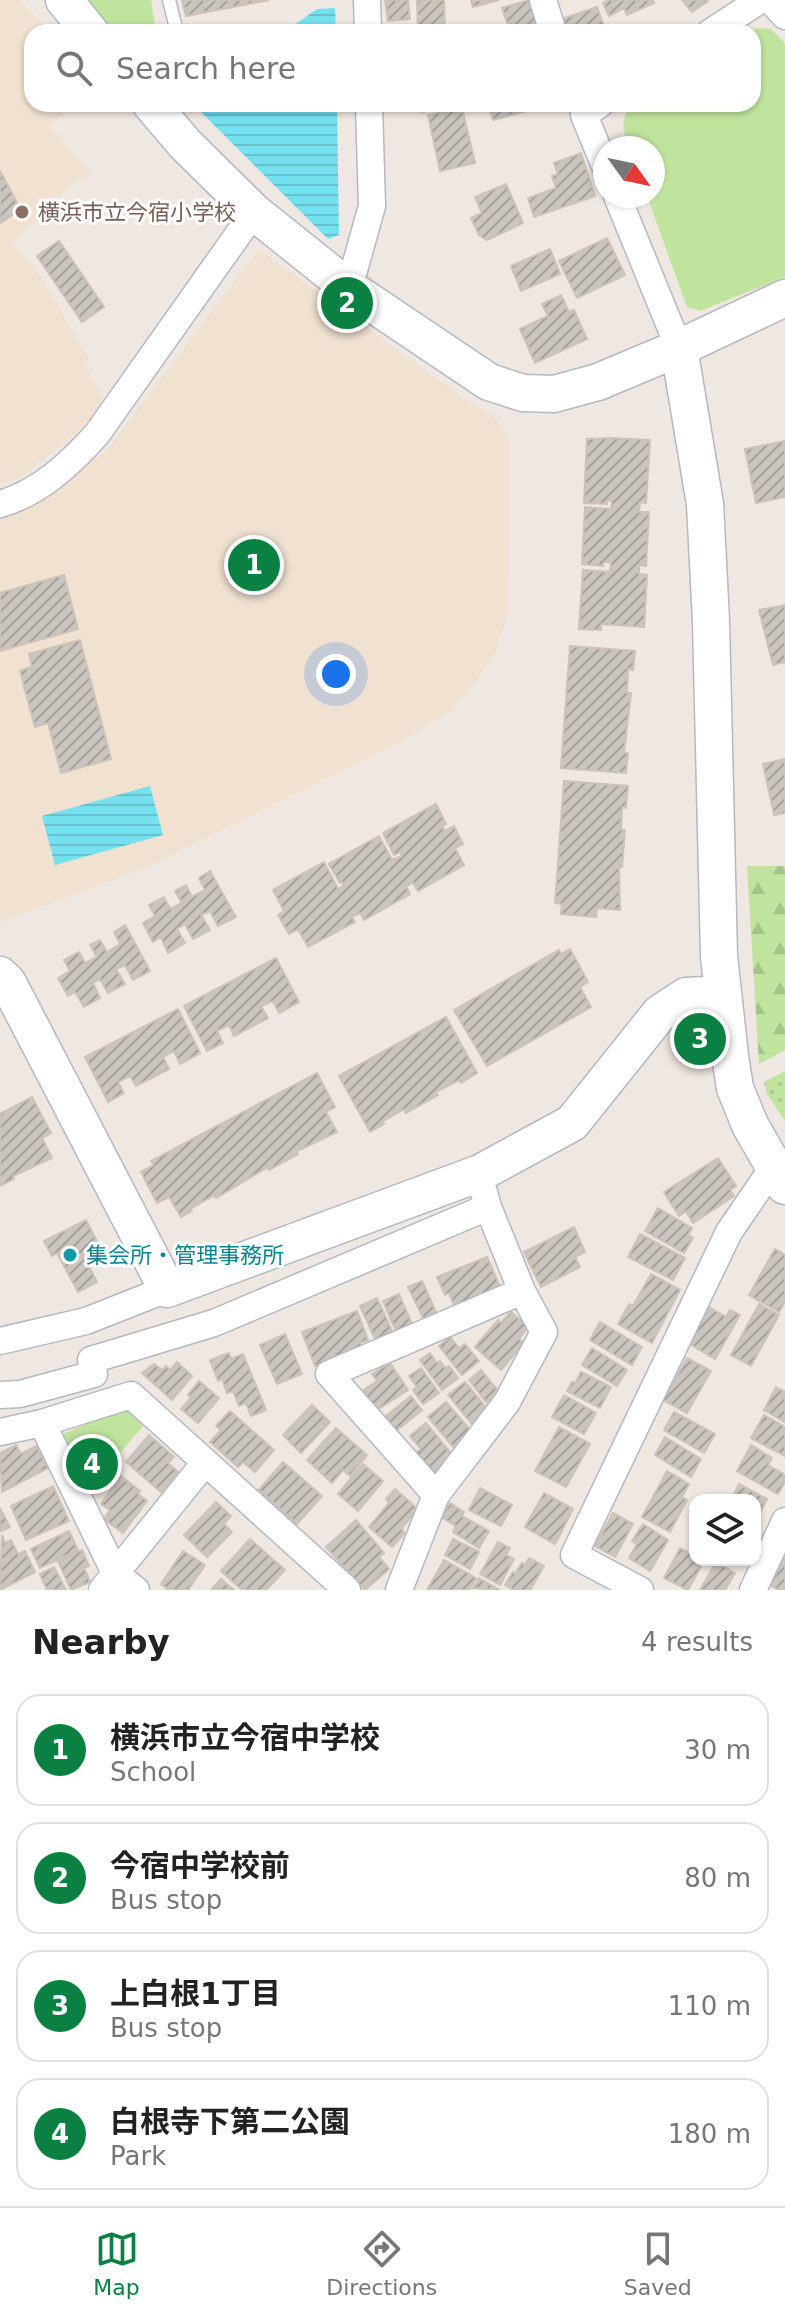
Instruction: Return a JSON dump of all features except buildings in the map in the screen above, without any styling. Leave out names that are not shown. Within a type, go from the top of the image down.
[{"type":"street","points":[[64,0],[84,24]]},
{"type":"street","points":[[367,0],[368,24]]},
{"type":"street","points":[[543,0],[550,24]]},
{"type":"street","points":[[723,24],[760,0]]},
{"type":"street","points":[[770,0],[785,16]]},
{"type":"street","points":[[158,112],[185,144],[254,212],[349,288],[489,382],[523,393],[554,394],[598,382],[785,298]]},
{"type":"street","points":[[349,288],[372,206],[369,112]]},
{"type":"street","points":[[589,112],[596,136]]},
{"type":"street","points":[[622,208],[679,348],[705,504],[719,956],[723,994],[735,1088],[750,1125],[779,1176],[729,1232],[574,1555],[640,1590]]},
{"type":"street","points":[[0,504],[71,463],[97,434],[254,212]]},
{"type":"street","points":[[0,975],[8,983],[47,1055],[167,1289]]},
{"type":"street","points":[[102,1404],[91,1360],[214,1323],[484,1190],[572,1123],[660,1013],[686,996],[723,994]]},
{"type":"street","points":[[0,1341],[86,1321],[167,1289],[484,1190]]},
{"type":"street","points":[[399,1590],[436,1495],[507,1402],[544,1332],[522,1291],[484,1190]]},
{"type":"street","points":[[436,1495],[329,1374],[522,1291]]},
{"type":"street","points":[[107,1313],[115,1353]]},
{"type":"street","points":[[0,1395],[20,1394],[94,1374]]},
{"type":"street","points":[[0,1432],[42,1423],[131,1395],[347,1590]]},
{"type":"street","points":[[42,1423],[109,1581],[136,1590]]},
{"type":"street","points":[[109,1581],[204,1464]]},
{"type":"street","points":[[753,1590],[785,1521]]},
{"type":"lane","points":[[169,0],[175,24]]},
{"type":"shaded area","name":"横浜市立今宿小学校","points":[[0,0],[19,0],[42,24],[24,24],[24,112],[64,112],[50,127],[93,175],[75,182],[12,243],[37,271],[90,360],[85,365],[103,398],[91,417],[21,478],[0,483]]},
{"type":"shaded area","points":[[259,249],[467,401],[494,416],[509,440],[508,614],[495,655],[454,709],[403,740],[150,866],[0,922],[0,516],[40,500],[107,450]]},
{"type":"green space","points":[[84,0],[151,0],[155,24],[104,24]]},
{"type":"green space","points":[[761,28],[771,29],[785,43],[785,277],[700,311],[687,307],[651,208],[665,208],[665,136],[626,136],[624,119],[627,112],[761,112]]},
{"type":"green space","points":[[747,866],[785,866],[785,1050],[759,1064]]},
{"type":"green space","points":[[785,1071],[785,1121],[767,1094],[764,1082]]},
{"type":"green space","points":[[125,1408],[143,1426],[87,1492],[60,1435]]},
{"type":"water","points":[[335,8],[336,24],[295,24],[317,9]]},
{"type":"water","points":[[201,112],[337,112],[339,235],[328,239]]},
{"type":"water","points":[[150,786],[163,835],[55,865],[42,816]]},
{"type":"place","name":"横浜市立今宿小学校","points":[[22,212]]},
{"type":"place","name":"今宿中学校前","points":[[347,303]]},
{"type":"place","name":"横浜市立今宿中学校","points":[[254,565]]},
{"type":"place","name":"上白根1丁目","points":[[700,1039]]},
{"type":"place","name":"集会所・管理事務所","points":[[70,1255]]},
{"type":"place","name":"白根寺下第二公園","points":[[92,1464]]}]
